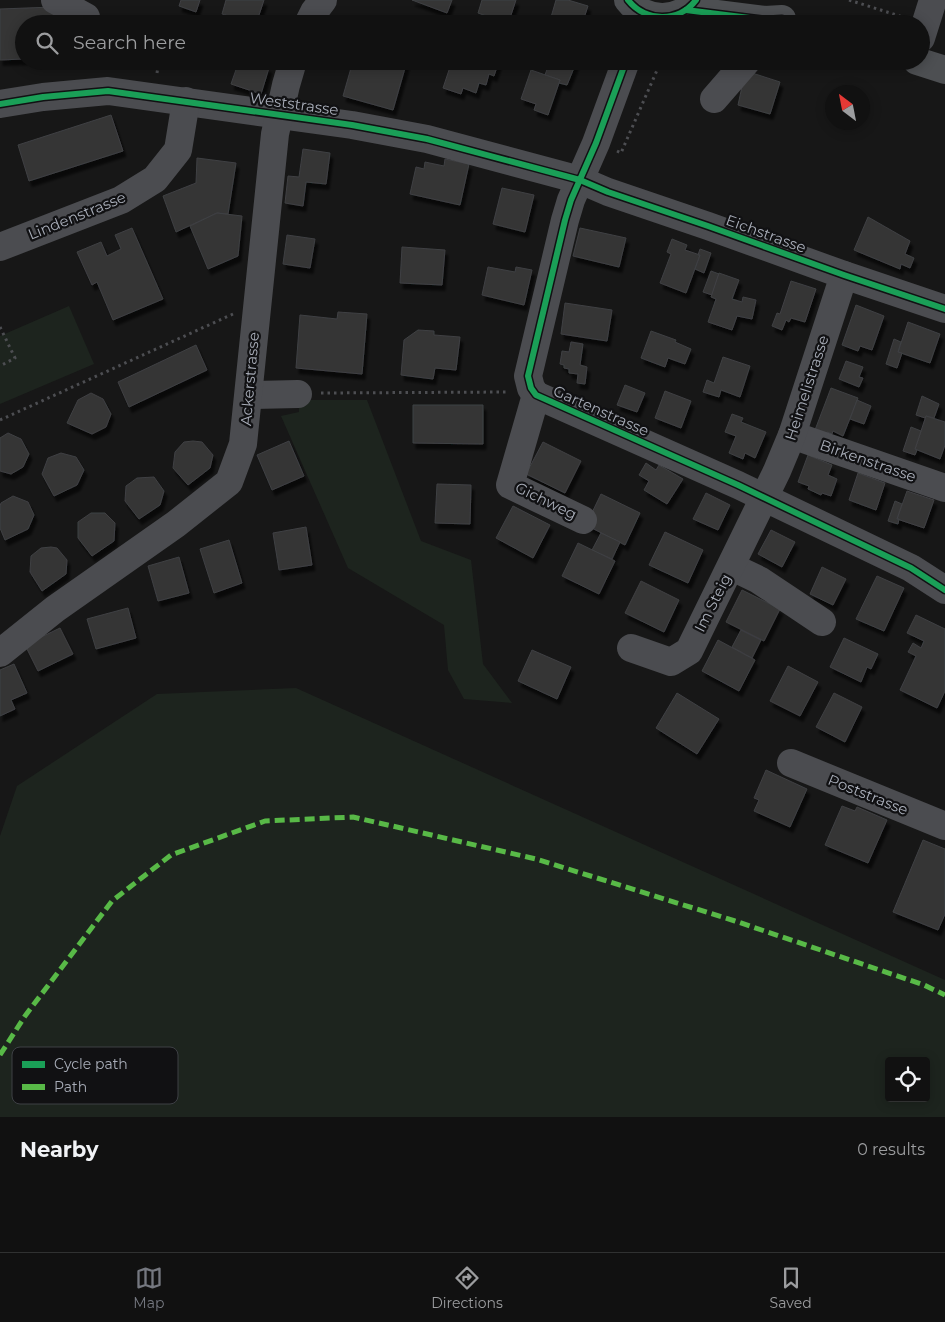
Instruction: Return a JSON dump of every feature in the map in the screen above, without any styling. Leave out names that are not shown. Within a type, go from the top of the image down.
[{"type":"main road","points":[[670,15],[691,5],[758,15]]},
{"type":"main road","points":[[638,13],[652,15]]},
{"type":"main road","points":[[930,65],[945,70]]},
{"type":"street","points":[[55,0],[82,15]]},
{"type":"street","points":[[312,15],[323,0]]},
{"type":"street","name":"Ackerstrasse","points":[[0,653],[54,609],[176,524],[229,482],[243,444],[275,134],[291,70]]},
{"type":"street","name":"Gartenstrasse","points":[[623,70],[596,143],[571,200],[565,220],[528,376],[527,392],[738,485],[911,568],[945,590]]},
{"type":"street","points":[[714,99],[739,70]]},
{"type":"street","name":"Weststrasse","points":[[0,104],[43,97],[108,91],[186,101],[352,125],[427,139],[580,180]]},
{"type":"street","name":"Lindenstrasse","points":[[0,247],[121,200],[155,179],[178,150],[186,101]]},
{"type":"street","name":"Eichstrasse","points":[[580,180],[608,192],[708,226],[844,276],[945,309]]},
{"type":"street","name":"Heimelistrasse","points":[[764,498],[792,435],[844,276]]},
{"type":"street","name":"Gichweg","points":[[527,392],[510,485],[583,520]]},
{"type":"street","points":[[249,395],[298,394]]},
{"type":"street","name":"Birkenstrasse","points":[[792,435],[945,488]]},
{"type":"street","name":"Im Steig","points":[[631,648],[671,662],[688,651],[732,566],[764,498]]},
{"type":"street","points":[[732,566],[758,580],[822,622]]},
{"type":"street","name":"Poststrasse","points":[[791,763],[945,826]]},
{"type":"path","points":[[849,0],[907,15]]},
{"type":"path","points":[[0,420],[257,303]]},
{"type":"path","points":[[0,327],[14,358],[0,366]]},
{"type":"path","points":[[298,394],[527,392]]},
{"type":"shaded area","points":[[69,306],[94,364],[0,404],[0,336]]},
{"type":"shaded area","points":[[299,400],[367,400],[421,541],[471,560],[483,664],[512,703],[464,699],[448,670],[444,625],[348,568],[281,416],[299,412]]},
{"type":"shaded area","points":[[296,688],[945,980],[945,1117],[0,1117],[0,836],[17,786],[157,694]]},
{"type":"building","points":[[181,0],[200,0],[196,12],[179,6]]},
{"type":"building","points":[[226,0],[264,0],[259,15],[222,14]]},
{"type":"building","points":[[412,0],[452,0],[447,13]]},
{"type":"building","points":[[482,0],[516,0],[511,15],[483,15],[478,13]]},
{"type":"building","points":[[556,0],[568,0],[588,6],[585,15],[552,15]]},
{"type":"building","points":[[53,7],[53,15],[15,15],[15,59],[0,60],[0,9]]},
{"type":"building","points":[[236,70],[268,70],[261,94],[231,84]]},
{"type":"building","points":[[350,70],[404,70],[393,110],[343,96]]},
{"type":"building","points":[[449,70],[496,70],[494,76],[489,74],[486,85],[479,83],[476,93],[463,88],[461,94],[443,88]]},
{"type":"building","points":[[531,70],[560,80],[548,115],[534,110],[536,104],[521,99]]},
{"type":"building","points":[[547,70],[573,70],[567,85],[559,83],[560,80],[545,75]]},
{"type":"building","points":[[749,72],[780,82],[770,114],[738,105],[743,82]]},
{"type":"building","points":[[111,115],[123,151],[29,181],[18,145]]},
{"type":"building","points":[[303,149],[330,153],[326,184],[306,182],[303,206],[285,203],[288,176],[299,177]]},
{"type":"building","points":[[197,158],[236,163],[228,214],[217,213],[176,232],[163,196],[196,183]]},
{"type":"building","points":[[445,159],[469,164],[460,205],[410,194],[416,167],[424,169],[425,162],[444,166]]},
{"type":"building","points":[[502,188],[534,195],[525,232],[493,224]]},
{"type":"building","points":[[217,213],[242,216],[238,256],[208,269],[190,226]]},
{"type":"building","points":[[868,217],[910,241],[905,254],[914,258],[910,268],[901,264],[900,269],[854,250]]},
{"type":"building","points":[[132,228],[163,299],[113,320],[97,282],[92,285],[77,252],[101,242],[107,256],[121,249],[115,235]]},
{"type":"building","points":[[580,228],[626,238],[619,267],[573,256]]},
{"type":"building","points":[[287,235],[315,239],[310,268],[283,264]]},
{"type":"building","points":[[672,239],[687,245],[685,250],[700,255],[686,293],[660,283],[671,254],[667,252]]},
{"type":"building","points":[[402,247],[445,250],[442,285],[400,283]]},
{"type":"building","points":[[700,249],[711,253],[704,273],[695,269]]},
{"type":"building","points":[[488,267],[515,272],[516,267],[532,270],[524,305],[482,295]]},
{"type":"building","points":[[711,271],[719,274],[712,295],[703,292]]},
{"type":"building","points":[[719,273],[739,280],[732,299],[742,302],[743,297],[756,300],[752,319],[737,316],[732,330],[708,322],[716,299],[711,297]]},
{"type":"building","points":[[791,281],[816,289],[805,322],[791,318],[789,322],[786,320],[782,330],[772,326],[777,313],[780,314]]},
{"type":"building","points":[[565,303],[612,310],[607,341],[561,334]]},
{"type":"building","points":[[856,305],[884,316],[872,350],[860,346],[858,351],[842,345]]},
{"type":"building","points":[[338,312],[367,314],[362,374],[296,368],[300,315],[337,319]]},
{"type":"building","points":[[908,322],[940,334],[930,363],[898,352]]},
{"type":"building","points":[[418,330],[434,331],[434,335],[460,337],[456,370],[435,368],[433,379],[401,375],[404,340]]},
{"type":"building","points":[[651,331],[676,340],[675,342],[691,349],[685,364],[668,358],[665,367],[641,358]]},
{"type":"building","points":[[894,339],[901,342],[898,352],[902,353],[897,368],[886,364]]},
{"type":"building","points":[[571,342],[583,344],[580,365],[587,367],[585,384],[577,383],[578,374],[569,373],[569,369],[564,368],[564,365],[560,364],[562,351],[569,352]]},
{"type":"building","points":[[196,345],[207,370],[129,407],[118,382]]},
{"type":"building","points":[[723,357],[750,366],[740,397],[721,390],[719,397],[703,392],[707,380],[714,383]]},
{"type":"building","points":[[846,361],[863,367],[859,377],[863,378],[859,387],[839,379]]},
{"type":"building","points":[[625,385],[645,393],[637,412],[617,405]]},
{"type":"building","points":[[831,388],[858,398],[843,436],[833,431],[832,434],[827,432],[827,434],[815,430]]},
{"type":"building","points":[[665,391],[691,401],[681,428],[655,418]]},
{"type":"building","points":[[91,393],[103,399],[111,414],[106,427],[92,434],[67,423],[78,400]]},
{"type":"building","points":[[922,396],[939,404],[934,418],[916,415]]},
{"type":"building","points":[[857,400],[871,406],[864,424],[850,419]]},
{"type":"building","points":[[413,405],[483,405],[483,444],[413,443]]},
{"type":"building","points":[[732,414],[743,418],[741,422],[766,432],[755,458],[745,453],[743,459],[729,453],[736,436],[725,432]]},
{"type":"building","points":[[926,416],[945,422],[945,445],[940,459],[915,449]]},
{"type":"building","points":[[911,427],[921,431],[915,455],[903,451]]},
{"type":"building","points":[[8,433],[21,439],[29,454],[23,467],[11,474],[0,471],[0,438]]},
{"type":"building","points":[[289,441],[304,476],[272,490],[257,455]]},
{"type":"building","points":[[184,442],[202,442],[213,455],[210,468],[188,485],[173,468],[175,452]]},
{"type":"building","points":[[543,442],[581,461],[565,493],[526,474]]},
{"type":"building","points":[[61,453],[76,457],[84,470],[77,485],[54,496],[42,474],[48,458]]},
{"type":"building","points":[[808,455],[832,465],[828,475],[837,479],[831,496],[822,493],[821,495],[808,489],[809,486],[798,482]]},
{"type":"building","points":[[646,463],[656,470],[659,465],[683,479],[667,504],[644,490],[649,481],[639,475]]},
{"type":"building","points":[[858,473],[885,483],[876,510],[849,500]]},
{"type":"building","points":[[154,477],[164,491],[160,505],[139,519],[125,501],[126,486],[137,478]]},
{"type":"building","points":[[437,484],[471,485],[470,524],[435,523]]},
{"type":"building","points":[[907,491],[934,500],[924,528],[897,519]]},
{"type":"building","points":[[706,493],[730,505],[718,530],[693,519]]},
{"type":"building","points":[[601,494],[640,513],[625,545],[586,525]]},
{"type":"building","points":[[13,496],[28,502],[34,515],[28,529],[5,540],[0,528],[0,506],[1,503]]},
{"type":"building","points":[[895,501],[902,504],[897,519],[899,519],[898,524],[888,521]]},
{"type":"building","points":[[513,506],[550,525],[533,558],[496,538]]},
{"type":"building","points":[[91,513],[105,513],[115,523],[114,541],[92,556],[78,538],[78,522]]},
{"type":"building","points":[[306,527],[312,565],[279,570],[273,533]]},
{"type":"building","points":[[771,530],[795,542],[782,567],[758,554]]},
{"type":"building","points":[[665,532],[703,550],[688,583],[649,565]]},
{"type":"building","points":[[601,533],[620,542],[612,559],[592,550]]},
{"type":"building","points":[[229,540],[242,583],[214,593],[200,549]]},
{"type":"building","points":[[578,543],[615,561],[599,594],[562,576]]},
{"type":"building","points":[[41,548],[57,548],[67,560],[66,574],[42,591],[30,572],[31,556]]},
{"type":"building","points":[[179,557],[189,593],[158,601],[148,566]]},
{"type":"building","points":[[822,567],[846,579],[833,605],[810,594]]},
{"type":"building","points":[[877,576],[904,588],[884,631],[856,619]]},
{"type":"building","points":[[641,581],[679,600],[664,632],[625,613]]},
{"type":"building","points":[[742,590],[780,609],[764,641],[726,622]]},
{"type":"building","points":[[128,608],[136,638],[96,649],[87,619]]},
{"type":"building","points":[[916,615],[945,629],[945,691],[937,708],[900,690],[916,656],[908,652],[913,643],[921,648],[924,641],[907,633]]},
{"type":"building","points":[[60,628],[73,654],[38,671],[25,645]]},
{"type":"building","points":[[741,630],[761,640],[752,658],[732,647]]},
{"type":"building","points":[[844,638],[878,654],[871,669],[867,667],[861,682],[830,667]]},
{"type":"building","points":[[718,640],[755,660],[739,691],[702,671]]},
{"type":"building","points":[[532,650],[571,667],[557,699],[518,681]]},
{"type":"building","points":[[14,664],[27,693],[11,700],[15,709],[0,716],[0,670]]},
{"type":"building","points":[[788,666],[818,682],[800,716],[770,701]]},
{"type":"building","points":[[677,693],[719,719],[697,754],[656,728]]},
{"type":"building","points":[[834,693],[862,707],[845,742],[816,727]]},
{"type":"building","points":[[766,770],[807,789],[790,827],[754,811],[759,800],[754,798]]},
{"type":"building","points":[[842,806],[855,811],[857,807],[887,820],[868,863],[825,845]]},
{"type":"building","points":[[923,840],[945,849],[945,914],[938,930],[893,912]]},
{"type":"marked path","points":[[0,1055],[25,1016],[112,901],[171,855],[265,821],[353,817],[536,859],[735,921],[924,985],[945,995]]},
{"type":"cycle path","points":[[628,0],[643,13],[650,15]]},
{"type":"cycle path","points":[[674,15],[689,8],[696,0]]},
{"type":"cycle path","points":[[686,10],[726,15]]},
{"type":"cycle path","points":[[623,70],[596,143],[571,200],[565,220],[528,376],[531,388],[536,395],[738,485],[911,568],[945,590]]},
{"type":"cycle path","points":[[0,104],[43,97],[108,91],[352,125],[427,139],[580,180],[608,192],[945,309]]}]
